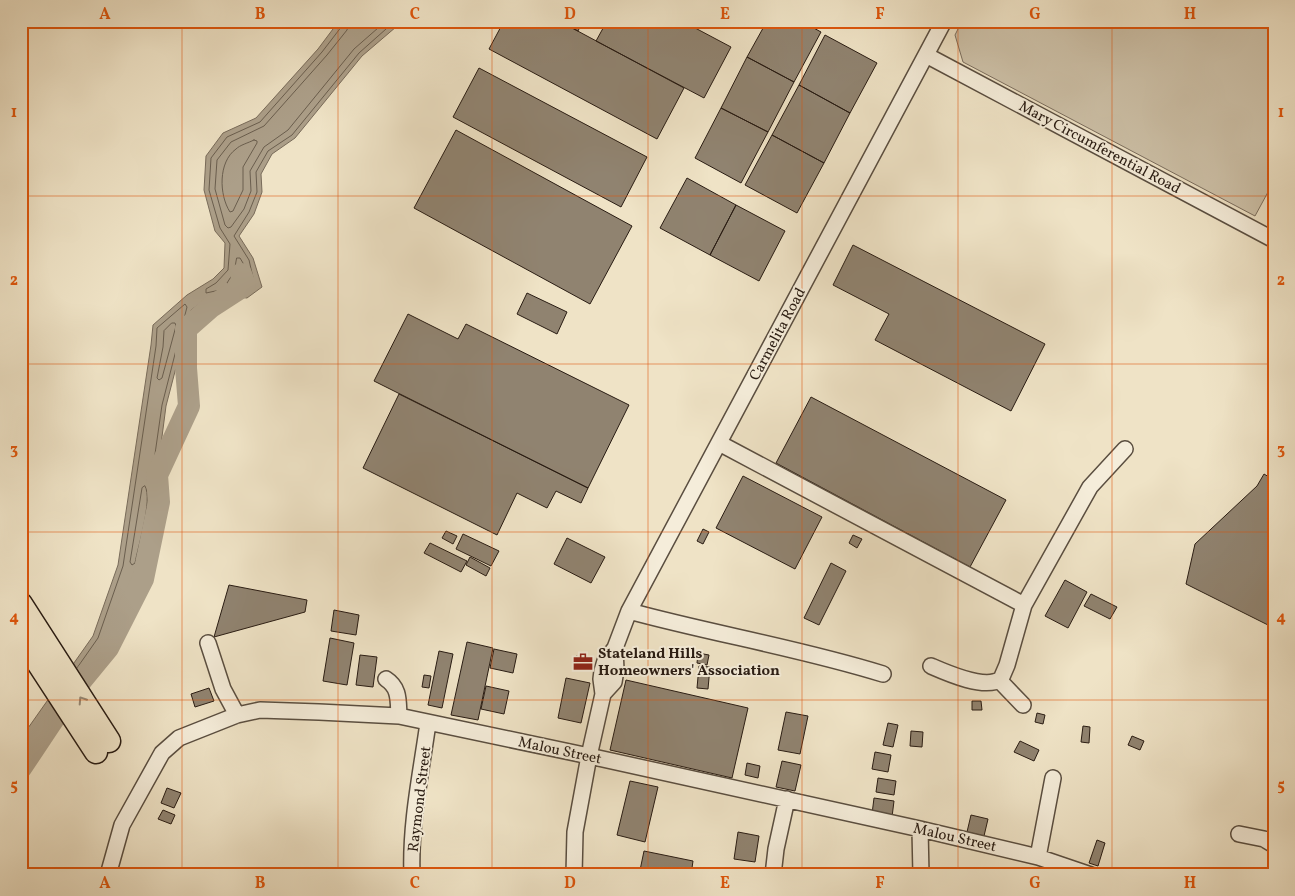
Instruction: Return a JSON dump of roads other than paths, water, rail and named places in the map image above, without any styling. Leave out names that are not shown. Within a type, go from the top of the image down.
[{"type":"highway","points":[[21,604],[102,747],[21,637]]},
{"type":"street","name":"Carmelita Road","points":[[574,875],[575,832],[589,756],[604,694],[601,679],[605,661],[615,648],[629,611],[944,21]]},
{"type":"street","name":"Mary Circumferential Road","points":[[926,55],[1274,240]]},
{"type":"street","points":[[719,443],[1024,605]]},
{"type":"street","points":[[1000,680],[1007,665],[1024,605],[1090,487],[1125,449]]},
{"type":"street","points":[[629,611],[676,624],[853,665],[883,674]]},
{"type":"street","points":[[208,643],[223,689],[237,715]]},
{"type":"street","points":[[931,666],[974,681],[991,682],[1000,680]]},
{"type":"street","points":[[386,679],[393,684],[397,694],[399,716]]},
{"type":"street","points":[[1000,680],[1023,705]]},
{"type":"street","name":"Malou Street","points":[[108,875],[122,825],[162,753],[179,738],[237,715],[260,710],[399,716],[920,829],[1044,864],[1091,875]]},
{"type":"street","name":"Raymond Street","points":[[412,875],[418,795],[428,723]]},
{"type":"street","points":[[1044,864],[1053,778]]},
{"type":"street","points":[[773,875],[776,849],[787,799]]},
{"type":"street","points":[[920,829],[921,875]]},
{"type":"street","points":[[1239,834],[1264,839],[1274,845]]},
{"type":"water","points":[[339,21],[403,21],[362,56],[295,138],[272,154],[261,174],[262,192],[254,214],[239,236],[253,258],[262,287],[247,298],[217,296],[191,310],[166,406],[157,475],[159,502],[143,579],[108,648],[71,693],[21,768],[21,738],[93,636],[118,565],[153,325],[187,295],[213,279],[224,268],[225,243],[215,231],[204,190],[206,156],[223,133],[256,118],[318,49]]},
{"type":"waterway","points":[[21,768],[71,693],[108,648],[143,579],[159,502],[157,475],[189,406],[186,368],[186,329],[211,307],[245,285],[241,274]]},
{"type":"place","name":"Stateland Hills Homeowners' Association","points":[[583,662]]}]
